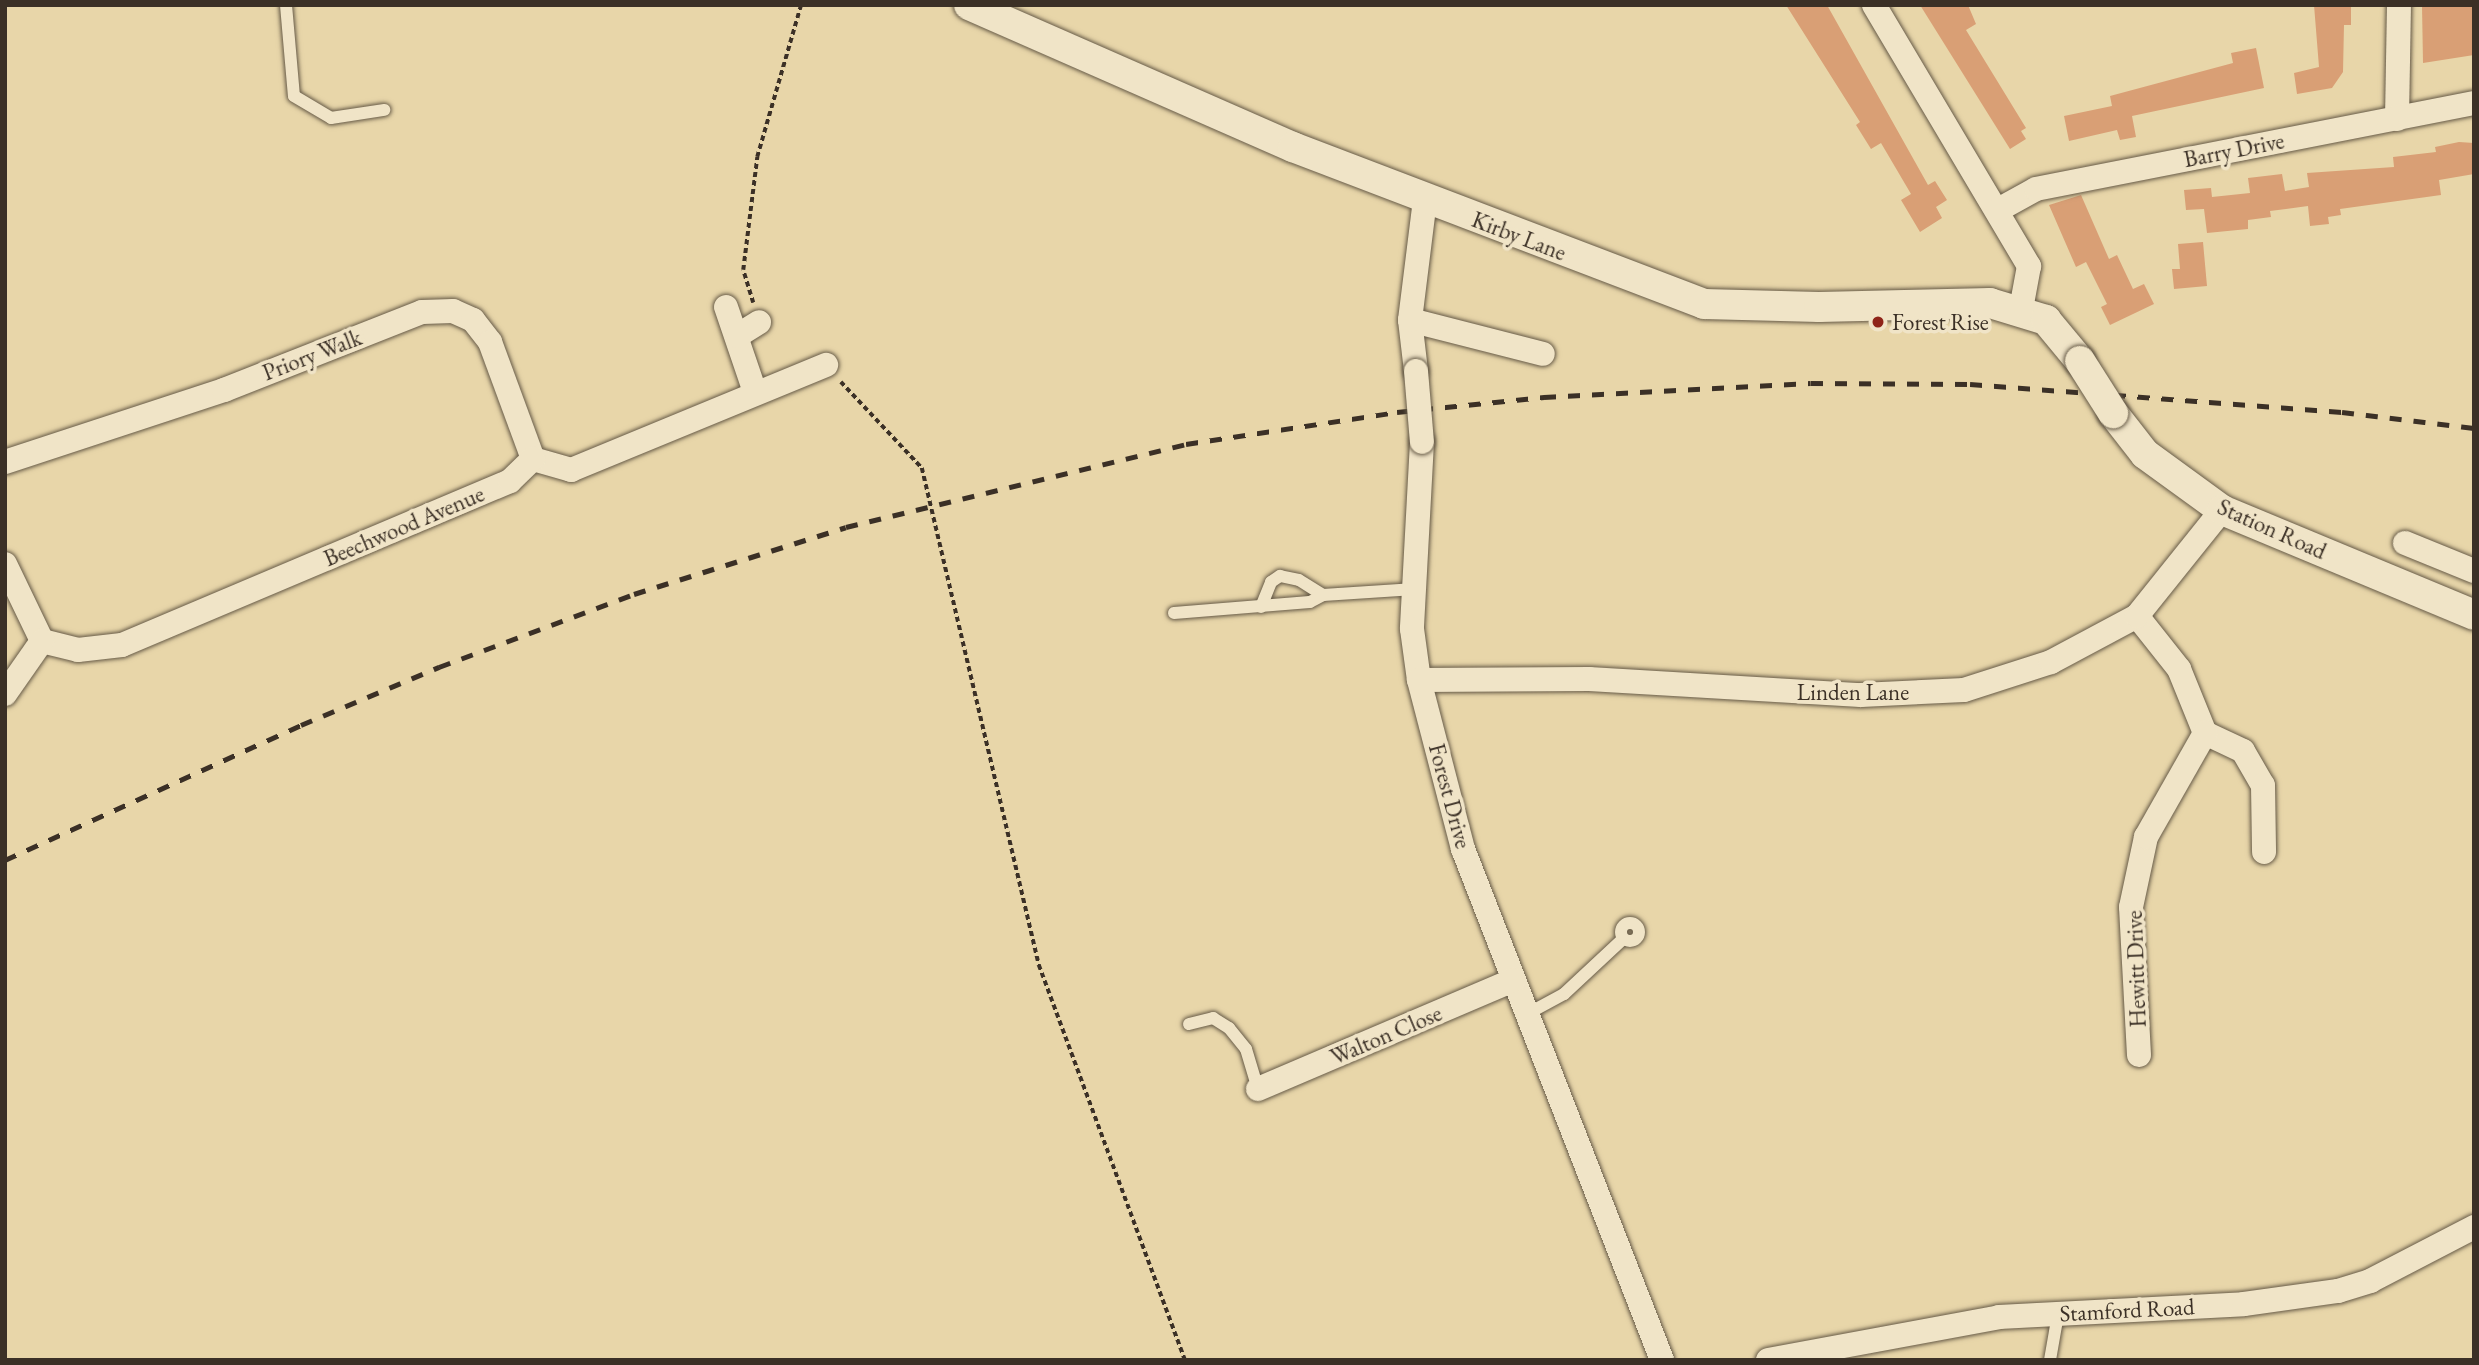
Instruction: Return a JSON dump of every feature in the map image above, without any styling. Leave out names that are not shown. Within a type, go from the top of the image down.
[{"type":"street","name":"Kirby Lane","points":[[969,5],[1293,148],[1704,304],[1819,307],[1990,303],[2021,309],[2046,320],[2080,361]]},
{"type":"street","points":[[1874,5],[2029,266],[2021,309]]},
{"type":"street","points":[[2397,119],[2399,5]]},
{"type":"street","name":"Barry Drive","points":[[1998,210],[2036,188],[2474,103]]},
{"type":"street","name":"Forest Drive","points":[[1425,200],[1410,320],[1422,442],[1412,629],[1419,680],[1463,849],[1662,1360]]},
{"type":"street","points":[[726,307],[755,392]]},
{"type":"street","name":"Priory Walk","points":[[5,462],[224,390],[422,312],[453,311],[473,320],[490,342],[533,459]]},
{"type":"street","points":[[1410,320],[1543,354]]},
{"type":"street","points":[[737,336],[759,322]]},
{"type":"street","name":"Station Road","points":[[2080,361],[2113,413],[2145,454],[2222,510],[2474,615]]},
{"type":"street","points":[[533,459],[570,470],[826,365]]},
{"type":"street","name":"Beechwood Avenue","points":[[42,640],[78,650],[122,645],[510,481],[533,459]]},
{"type":"street","name":"Linden Lane","points":[[1419,680],[1589,679],[1861,695],[1964,690],[2051,662],[2137,616],[2222,510]]},
{"type":"street","points":[[2405,543],[2474,570]]},
{"type":"street","points":[[5,564],[42,640],[5,694]]},
{"type":"street","points":[[2137,616],[2179,669],[2205,733],[2243,751],[2263,785],[2264,852]]},
{"type":"street","name":"Hewitt Drive","points":[[2139,1055],[2131,907],[2146,837],[2205,733]]},
{"type":"street","name":"Walton Close","points":[[1258,1089],[1514,980]]},
{"type":"street","name":"Stamford Road","points":[[1769,1360],[1999,1317],[2245,1304],[2338,1291],[2370,1281],[2474,1227]]},
{"type":"lane","points":[[286,5],[295,96],[331,118],[384,110]]},
{"type":"lane","points":[[1261,607],[1271,582],[1280,576],[1299,580],[1323,595]]},
{"type":"lane","points":[[1174,613],[1310,602],[1323,595],[1415,589]]},
{"type":"lane","points":[[1527,1014],[1564,995],[1623,939]]},
{"type":"lane","points":[[1189,1024],[1213,1018],[1229,1028],[1246,1049],[1258,1089]]},
{"type":"lane","points":[[2050,1360],[2058,1314]]},
{"type":"path","points":[[759,322],[743,270],[756,169],[801,5]]},
{"type":"path","points":[[826,365],[922,468],[1039,965],[1185,1360]]},
{"type":"building","points":[[1786,5],[1827,5],[1928,185],[1935,181],[1947,200],[1936,207],[1942,218],[1920,232],[1901,200],[1911,194],[1881,143],[1871,149],[1856,125],[1860,122]]},
{"type":"building","points":[[1920,5],[1968,5],[1976,24],[1966,30],[2026,128],[2021,131],[2026,139],[2010,149]]},
{"type":"building","points":[[2314,5],[2351,5],[2351,25],[2344,25],[2343,72],[2332,88],[2297,94],[2294,73],[2319,67]]},
{"type":"building","points":[[2422,5],[2474,5],[2474,55],[2423,63]]},
{"type":"building","points":[[2256,48],[2264,88],[2132,116],[2136,137],[2120,140],[2117,130],[2069,141],[2064,116],[2112,106],[2110,96],[2233,63],[2231,53]]},
{"type":"building","points":[[2459,142],[2474,143],[2474,174],[2439,180],[2441,195],[2340,209],[2341,215],[2328,217],[2329,224],[2310,226],[2308,206],[2270,211],[2271,217],[2248,220],[2248,229],[2207,233],[2204,209],[2186,210],[2184,190],[2211,188],[2212,197],[2250,193],[2248,178],[2282,174],[2285,191],[2309,187],[2307,173],[2394,167],[2393,157],[2436,152],[2435,147]]},
{"type":"building","points":[[2081,195],[2109,259],[2117,255],[2133,289],[2144,284],[2154,304],[2110,325],[2101,307],[2107,304],[2086,262],[2076,267],[2049,205]]},
{"type":"building","points":[[2203,242],[2207,286],[2174,289],[2172,269],[2180,269],[2178,244]]},
{"type":"railway","points":[[5,860],[301,725],[439,667],[634,594],[846,527],[1186,444],[1397,412],[1544,397],[1811,383],[1970,384],[2342,412],[2474,428]]},
{"type":"place","name":"Forest Rise","points":[[1878,322]]}]
